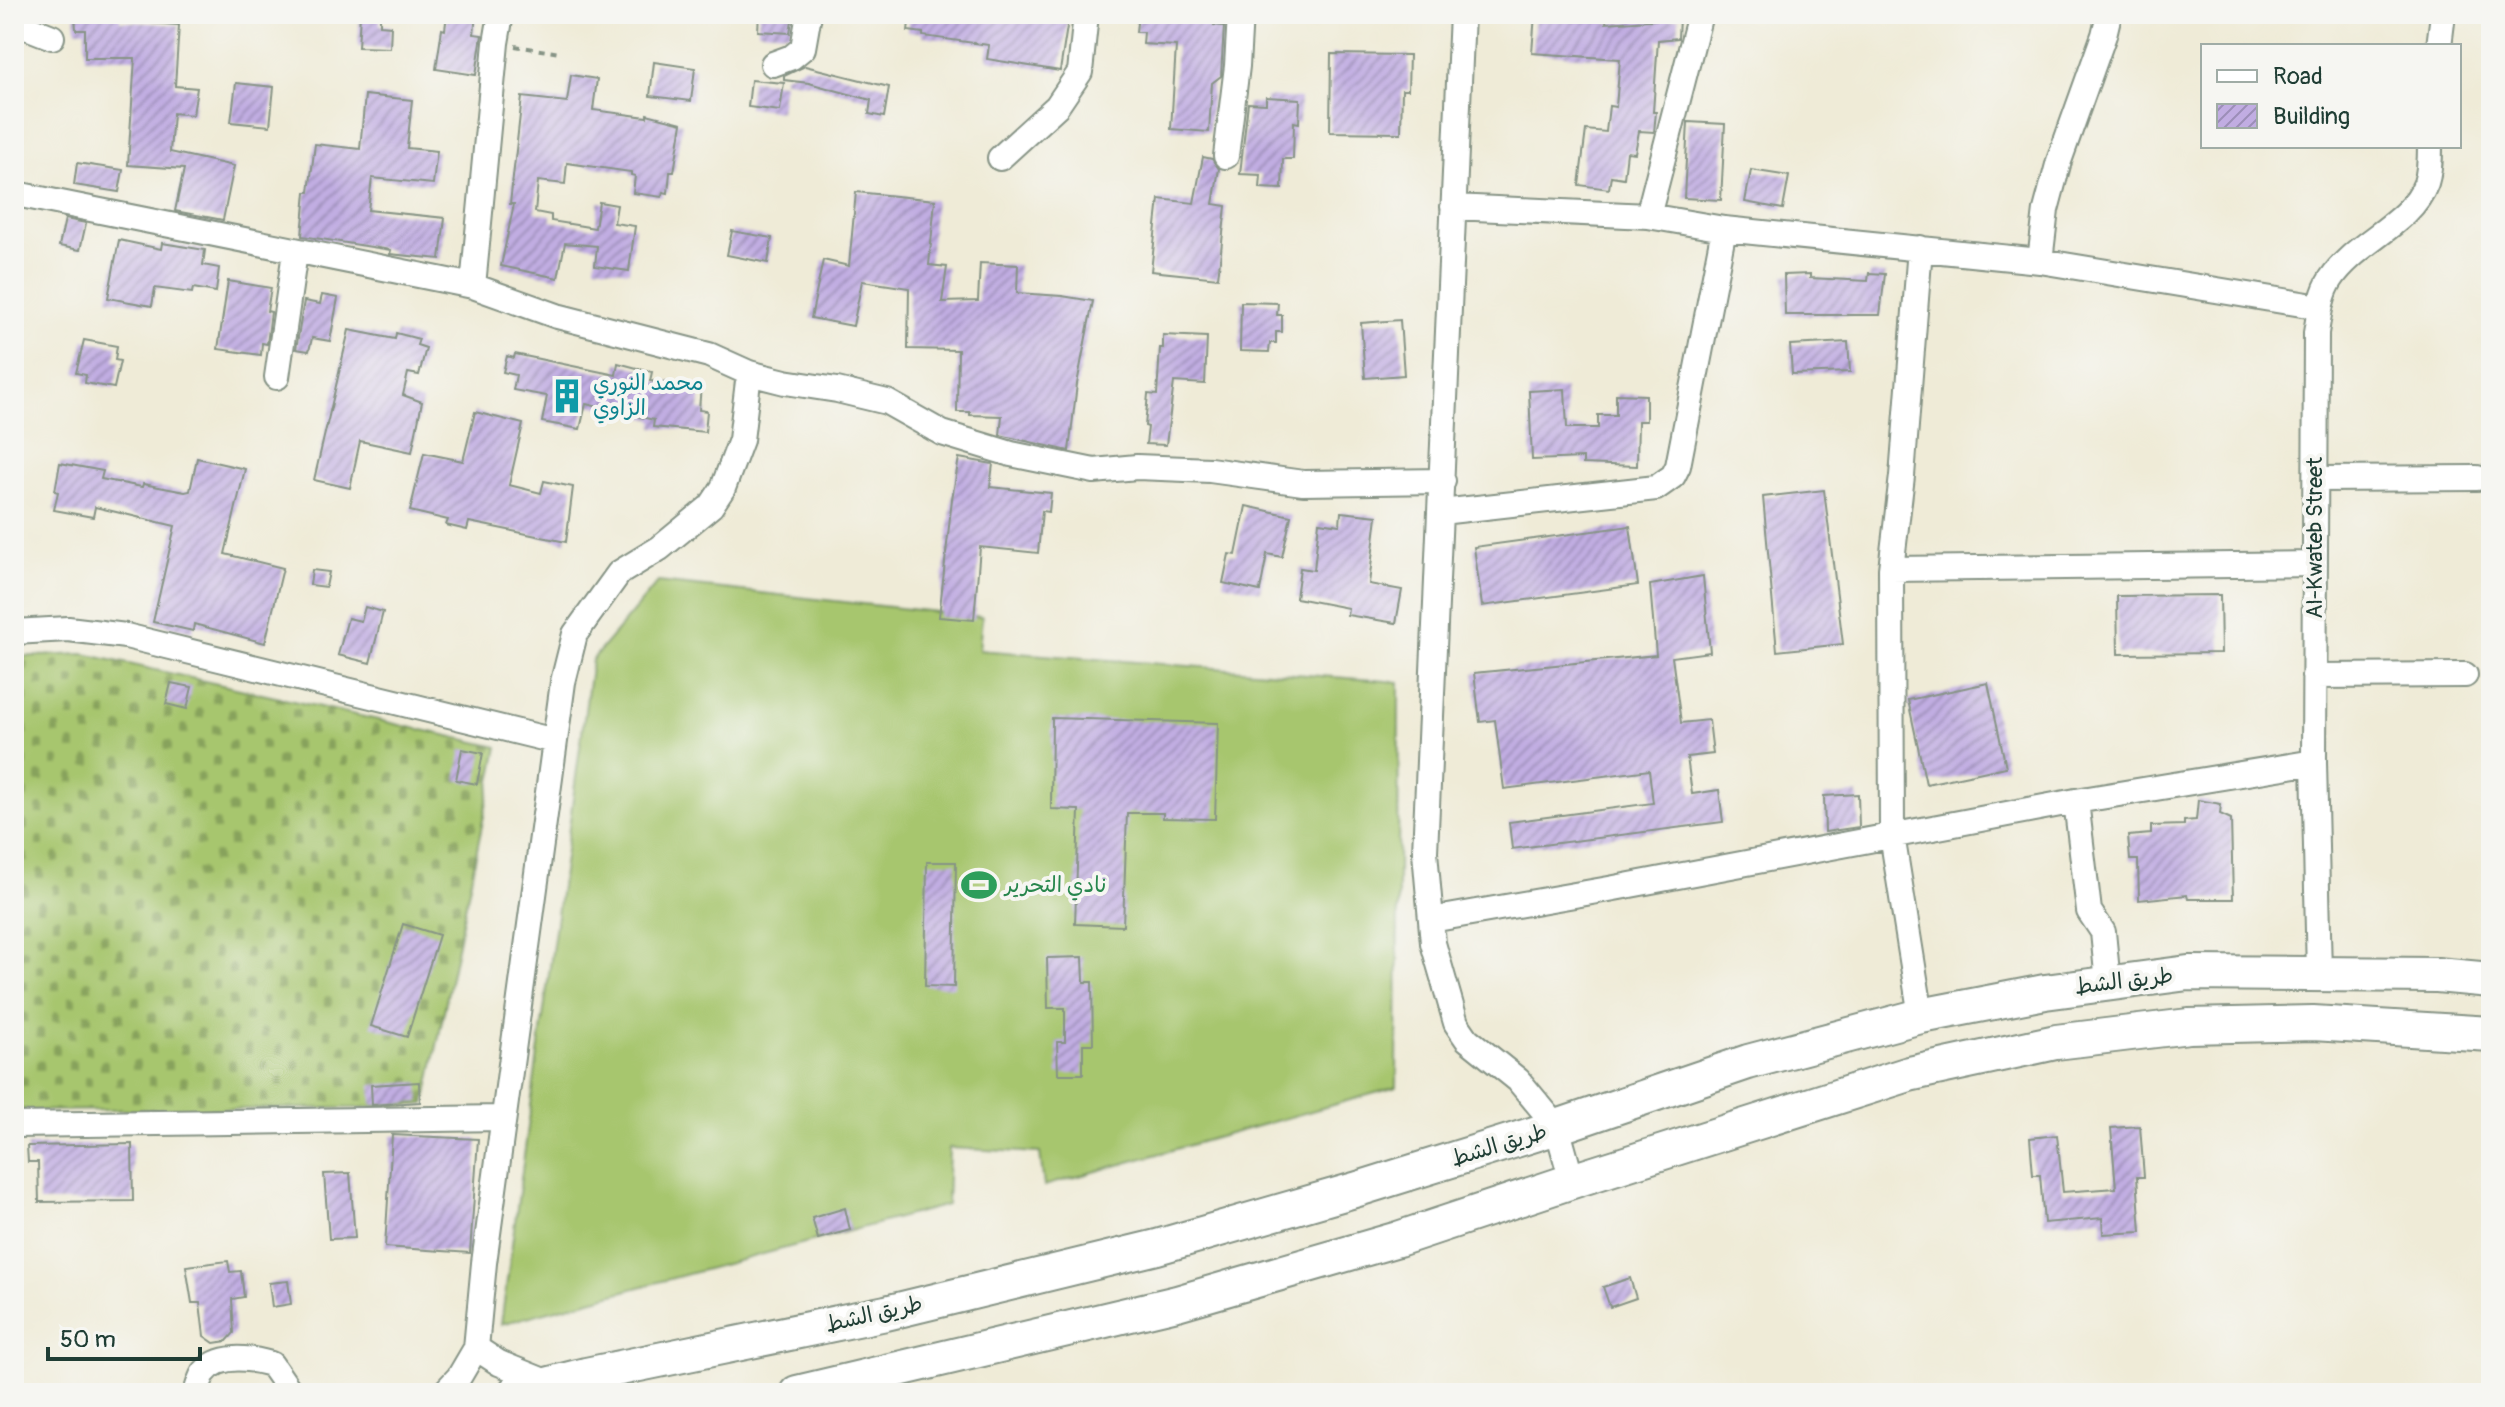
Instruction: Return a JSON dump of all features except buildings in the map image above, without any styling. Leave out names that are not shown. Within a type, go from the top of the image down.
[{"type":"highway","name":"طريق الشط","points":[[515,1393],[886,1313],[1157,1247],[1557,1127],[1748,1062],[1921,1016],[2045,992],[2188,973],[2437,975],[2491,980]]},
{"type":"highway","points":[[797,1393],[1177,1303],[1398,1239],[1909,1074],[2056,1042],[2189,1026],[2313,1023],[2491,1034]]},
{"type":"street","points":[[473,286],[501,14]]},
{"type":"street","points":[[773,64],[792,57],[803,48],[809,14]]},
{"type":"street","points":[[1000,158],[1057,106],[1080,72],[1086,14]]},
{"type":"street","points":[[1226,156],[1240,14]]},
{"type":"street","points":[[1462,14],[1425,852],[1433,943],[1456,1023],[1467,1039],[1518,1080],[1557,1127],[1572,1181]]},
{"type":"street","points":[[1648,216],[1700,14]]},
{"type":"street","points":[[2040,261],[2046,210],[2059,161],[2109,14]]},
{"type":"street","points":[[2439,44],[2443,14]]},
{"type":"street","points":[[14,22],[52,37]]},
{"type":"street","name":"Al-Kwateb Street","points":[[2319,974],[2314,762],[2316,333],[2320,307],[2330,280],[2353,254],[2410,208],[2421,194],[2429,171],[2430,148]]},
{"type":"street","points":[[16,200],[473,286],[557,316],[709,355],[749,373],[887,402],[942,433],[1011,454],[1094,471],[1137,467],[1210,470],[1303,483],[1443,481]]},
{"type":"street","points":[[1453,207],[1648,216],[1724,229],[2040,261],[2320,307]]},
{"type":"street","points":[[1441,512],[1656,488],[1673,476],[1678,466],[1724,229]]},
{"type":"street","points":[[1920,248],[1902,476],[1891,569],[1892,835],[1921,1016]]},
{"type":"street","points":[[277,377],[295,252]]},
{"type":"street","points":[[444,1393],[459,1377],[476,1348],[484,1263],[563,682],[575,634],[619,573],[660,548],[711,506],[723,488],[741,440],[749,373]]},
{"type":"street","points":[[2316,479],[2477,478]]},
{"type":"street","points":[[1891,569],[2315,564]]},
{"type":"street","points":[[14,632],[68,629],[126,636],[555,741]]},
{"type":"street","points":[[2314,676],[2465,675]]},
{"type":"street","points":[[1431,920],[2076,801],[2314,762]]},
{"type":"street","points":[[2076,801],[2089,911],[2103,932],[2108,983]]},
{"type":"street","points":[[14,1125],[503,1118]]},
{"type":"street","points":[[476,1348],[499,1363],[551,1384]]},
{"type":"street","points":[[196,1393],[204,1373],[217,1363],[246,1357],[271,1364],[291,1393]]},
{"type":"path","points":[[496,43],[560,53]]},
{"type":"green space","name":"نادي التحرير","points":[[658,582],[982,617],[979,650],[1399,682],[1397,1087],[1044,1186],[1040,1153],[949,1148],[947,1205],[501,1324],[592,660]]},
{"type":"green space","points":[[84,654],[498,747],[425,1104],[354,1108],[14,1111],[14,657]]},
{"type":"place","name":"محمد النوري الزاوي","points":[[567,396]]},
{"type":"place","name":"نادي التحرير","points":[[979,885]]}]
